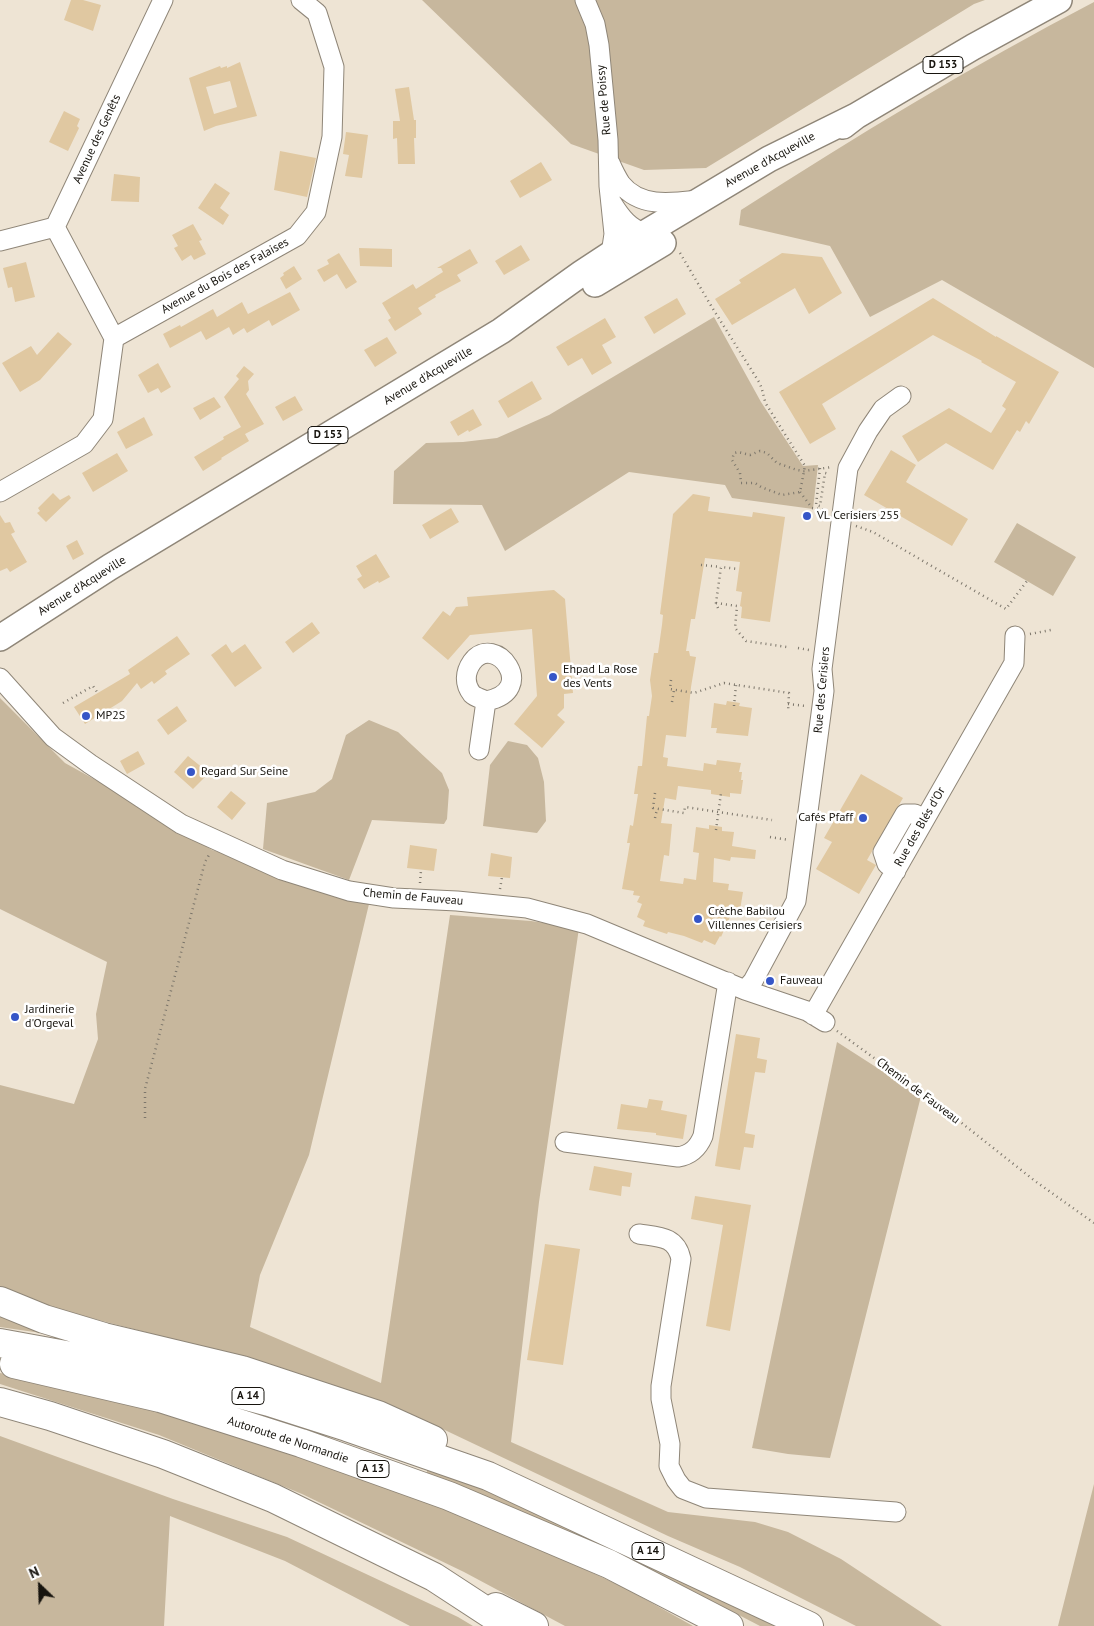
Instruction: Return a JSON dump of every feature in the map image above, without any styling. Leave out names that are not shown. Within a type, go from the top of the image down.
[{"type":"highway","points":[[0,1300],[44,1319],[104,1337],[242,1370],[378,1415],[460,1452],[488,1476]]},
{"type":"highway","name":"A 14","points":[[0,1343],[104,1362],[190,1381],[269,1402],[488,1476],[808,1626]]},
{"type":"highway","name":"Autoroute de Normandie","points":[[0,1361],[160,1398],[301,1443],[449,1496],[609,1564],[728,1626]]},
{"type":"highway","points":[[0,1402],[50,1416],[163,1454],[264,1494],[534,1626]]},
{"type":"highway","points":[[434,1577],[509,1626]]},
{"type":"main road","name":"D 153","points":[[501,331],[566,301],[815,150],[856,116],[973,47],[1059,0]]},
{"type":"main road","name":"Avenue d'Acqueville","points":[[0,638],[118,562],[501,331],[611,254],[663,242],[702,199],[769,159],[856,116]]},
{"type":"street","name":"Avenue des Genêts","points":[[55,227],[163,0]]},
{"type":"street","name":"Avenue du Bois des Falaises","points":[[114,338],[297,236],[316,212],[332,137],[334,67],[317,13],[301,0]]},
{"type":"street","name":"Rue de Poissy","points":[[586,0],[595,24],[599,45],[610,164],[609,186],[614,234],[611,254]]},
{"type":"street","points":[[610,164],[628,192],[642,200],[662,203],[702,199]]},
{"type":"street","points":[[642,200],[649,223],[663,242]]},
{"type":"street","points":[[611,202],[624,220],[638,232],[663,242]]},
{"type":"street","points":[[0,242],[55,227],[114,338],[103,420],[84,444],[0,492]]},
{"type":"street","name":"Rue des Cerisiers","points":[[736,986],[753,981],[796,901],[822,714],[824,691],[822,669],[848,468],[868,431],[884,409],[901,396]]},
{"type":"street","name":"Rue des Blés d'Or","points":[[819,1018],[896,871],[1014,662],[1015,636]]},
{"type":"street","name":"Chemin de Fauveau","points":[[0,678],[53,737],[181,824],[282,870],[349,891],[394,898],[457,901],[527,908],[552,914],[595,927],[736,986],[807,1011],[819,1018]]},
{"type":"street","points":[[479,750],[486,701]]},
{"type":"street","points":[[565,1142],[678,1158],[692,1152],[703,1136],[736,986]]},
{"type":"street","points":[[639,1234],[660,1237],[674,1243],[678,1249],[680,1259],[661,1386],[670,1444],[669,1466],[683,1489],[706,1498],[896,1512]]},
{"type":"path","points":[[663,242],[713,309],[760,384],[764,391],[766,404],[805,466],[800,492],[812,508],[822,510],[829,473],[825,473],[820,506],[816,505],[820,468]]},
{"type":"path","points":[[800,492],[782,495],[755,483],[741,483],[740,473],[732,463],[732,456],[738,452],[750,455],[760,451],[767,453],[777,463],[790,469],[804,471],[834,467]]},
{"type":"path","points":[[850,526],[860,527],[873,532],[1006,609],[1027,582]]},
{"type":"path","points":[[701,565],[738,570]]},
{"type":"path","points":[[718,608],[716,603],[721,567]]},
{"type":"path","points":[[716,603],[737,606],[735,628],[746,641],[787,647]]},
{"type":"path","points":[[798,648],[809,650]]},
{"type":"path","points":[[671,680],[670,690],[694,693],[724,683],[789,694],[788,712]]},
{"type":"path","points":[[734,706],[736,685]]},
{"type":"path","points":[[63,703],[93,686],[97,692]]},
{"type":"path","points":[[672,702],[674,690]]},
{"type":"path","points":[[788,704],[810,706]]},
{"type":"path","points":[[655,793],[653,808],[657,809],[684,813],[685,807],[772,820]]},
{"type":"path","points":[[716,830],[721,793]]},
{"type":"path","points":[[655,818],[657,809]]},
{"type":"path","points":[[770,837],[793,840]]},
{"type":"path","points":[[145,1118],[145,1089],[205,862],[217,840]]},
{"type":"path","points":[[419,883],[421,870]]},
{"type":"path","points":[[500,890],[502,877]]},
{"type":"path","name":"Chemin de Fauveau","points":[[819,1018],[944,1109],[1035,1181],[1094,1223]]},
{"type":"shaded area","points":[[422,0],[985,0],[974,4],[706,168],[644,170],[571,144]]},
{"type":"shaded area","points":[[1094,2],[1094,368],[942,280],[870,317],[830,246],[739,225],[741,210],[784,182],[959,76]]},
{"type":"shaded area","points":[[714,317],[761,402],[803,466],[818,465],[813,509],[732,498],[725,485],[629,472],[505,551],[482,505],[393,504],[394,471],[426,443],[463,442],[497,438],[549,415]]},
{"type":"shaded area","points":[[1017,523],[1076,557],[1053,596],[994,562]]},
{"type":"shaded area","points":[[0,698],[65,763],[141,805],[212,850],[341,889],[369,904],[309,1155],[260,1275],[250,1327],[381,1383],[450,915],[531,921],[579,928],[539,1202],[511,1442],[668,1512],[755,1522],[788,1532],[841,1559],[942,1626],[856,1626],[740,1567],[668,1536],[430,1423],[176,1340],[29,1302],[0,1289],[0,1085],[74,1104],[98,1039],[96,1014],[107,962],[0,909]]},
{"type":"shaded area","points":[[369,720],[398,732],[442,773],[449,790],[447,819],[444,824],[372,820],[349,880],[263,849],[267,803],[315,792],[332,779],[346,735]]},
{"type":"shaded area","points":[[508,741],[527,745],[538,758],[544,782],[546,821],[537,833],[483,826],[490,765]]},
{"type":"shaded area","points":[[837,1042],[921,1096],[830,1458],[752,1448]]},
{"type":"shaded area","points":[[0,1316],[75,1338],[0,1327]]},
{"type":"shaded area","points":[[0,1373],[67,1385],[193,1421],[399,1490],[537,1547],[625,1588],[693,1626],[565,1626],[464,1572],[302,1494],[159,1435],[0,1384]]},
{"type":"shaded area","points":[[0,1436],[173,1499],[287,1537],[458,1617],[473,1626],[410,1626],[285,1561],[170,1516],[164,1626],[0,1626]]},
{"type":"shaded area","points":[[427,1465],[575,1525],[789,1626],[760,1626],[685,1587],[566,1530],[427,1476]]},
{"type":"shaded area","points":[[1094,1484],[1094,1626],[1058,1626]]},
{"type":"building","points":[[71,0],[83,0],[101,5],[93,31],[64,20]]},
{"type":"building","points":[[240,62],[257,116],[216,126],[204,131],[189,78],[220,66],[221,68],[227,66],[227,68]],"holes":[[[230,81],[237,107],[214,114],[206,87]]]},
{"type":"building","points":[[409,87],[414,120],[416,120],[416,138],[414,138],[415,164],[398,164],[397,138],[393,139],[393,121],[400,121],[395,89]]},
{"type":"building","points":[[64,111],[80,119],[77,126],[79,128],[68,151],[49,142]]},
{"type":"building","points":[[346,132],[368,135],[362,178],[345,176],[349,155],[343,154]]},
{"type":"building","points":[[280,151],[316,158],[307,197],[274,190]]},
{"type":"building","points":[[541,162],[552,180],[520,198],[510,181]]},
{"type":"building","points":[[114,174],[140,177],[139,202],[111,201]]},
{"type":"building","points":[[215,183],[230,193],[220,208],[229,215],[223,225],[198,208]]},
{"type":"building","points":[[193,224],[202,240],[199,241],[206,254],[194,260],[191,255],[182,261],[174,248],[178,246],[172,235]]},
{"type":"building","points":[[521,245],[530,260],[504,275],[495,261]]},
{"type":"building","points":[[359,248],[392,249],[392,267],[360,266]]},
{"type":"building","points":[[470,249],[478,263],[457,275],[461,281],[435,295],[436,297],[418,308],[422,314],[395,331],[388,320],[391,318],[382,303],[413,284],[416,289],[443,272],[441,268],[437,268]]},
{"type":"building","points":[[339,253],[357,282],[346,289],[337,274],[324,282],[317,270],[329,264],[327,260]]},
{"type":"building","points":[[782,253],[822,257],[842,293],[809,314],[795,288],[732,325],[715,299],[741,283],[739,280]]},
{"type":"building","points":[[26,262],[35,297],[15,302],[12,287],[8,288],[3,268]]},
{"type":"building","points":[[294,266],[302,279],[286,289],[280,278],[284,275],[283,273]]},
{"type":"building","points":[[290,292],[300,310],[272,326],[269,320],[247,333],[244,328],[233,335],[229,327],[206,340],[201,331],[170,348],[163,334],[180,325],[181,327],[213,309],[217,317],[242,302],[248,314]]},
{"type":"building","points":[[677,298],[686,314],[654,334],[644,317]]},
{"type":"building","points":[[933,298],[996,337],[1059,372],[1029,424],[1026,421],[1020,432],[1017,430],[993,470],[946,443],[918,462],[902,436],[949,408],[991,433],[1006,409],[1002,406],[1016,382],[982,361],[933,335],[822,404],[836,429],[810,444],[779,392]]},
{"type":"building","points":[[605,318],[616,337],[602,345],[612,363],[592,375],[582,358],[568,366],[556,347]]},
{"type":"building","points":[[58,332],[72,344],[40,380],[20,392],[2,363],[31,346],[37,355]]},
{"type":"building","points":[[387,337],[397,353],[375,367],[364,350]]},
{"type":"building","points":[[158,363],[171,387],[161,393],[158,388],[148,393],[138,375]]},
{"type":"building","points":[[244,366],[254,374],[248,381],[249,390],[246,394],[264,424],[245,434],[224,397],[239,379],[236,376]]},
{"type":"building","points":[[532,381],[542,399],[508,418],[498,401]]},
{"type":"building","points":[[295,396],[303,410],[283,421],[275,407]]},
{"type":"building","points":[[214,397],[221,407],[200,420],[193,408]]},
{"type":"building","points":[[473,409],[482,425],[458,436],[450,422]]},
{"type":"building","points":[[144,417],[153,435],[126,449],[117,432]]},
{"type":"building","points":[[241,427],[249,441],[203,471],[194,457]]},
{"type":"building","points":[[891,450],[916,465],[906,482],[968,519],[952,546],[864,495]]},
{"type":"building","points":[[117,453],[128,471],[93,492],[82,473]]},
{"type":"building","points":[[53,493],[60,500],[69,495],[71,498],[46,522],[37,513],[40,511],[38,508]]},
{"type":"building","points":[[693,494],[710,497],[708,511],[752,517],[753,512],[785,517],[770,622],[741,618],[742,592],[736,591],[740,562],[705,558],[695,619],[691,619],[686,651],[689,651],[690,656],[696,657],[686,737],[666,735],[663,757],[668,758],[667,766],[703,771],[704,763],[716,765],[717,760],[741,763],[739,772],[742,772],[741,780],[743,780],[741,794],[730,793],[730,797],[711,794],[711,790],[678,786],[676,800],[665,798],[661,823],[672,824],[669,856],[664,855],[660,881],[683,884],[684,878],[696,880],[699,853],[693,852],[696,827],[709,829],[709,825],[722,827],[722,831],[734,832],[732,846],[756,850],[755,859],[731,857],[730,861],[714,858],[713,882],[729,884],[728,890],[743,892],[740,910],[734,908],[721,937],[715,945],[704,940],[702,943],[684,936],[668,932],[667,934],[643,926],[645,921],[637,917],[642,904],[637,902],[640,896],[633,895],[634,891],[622,889],[630,843],[627,843],[630,825],[633,826],[638,794],[634,794],[638,766],[642,766],[647,716],[649,716],[652,696],[650,680],[654,653],[658,653],[662,625],[663,615],[660,614],[673,514]]},
{"type":"building","points":[[451,508],[459,522],[430,539],[422,525]]},
{"type":"building","points":[[0,515],[5,523],[10,522],[15,532],[11,534],[27,562],[10,572],[7,568],[0,571]]},
{"type":"building","points":[[77,540],[84,554],[73,560],[66,546]]},
{"type":"building","points":[[376,554],[390,577],[364,589],[357,579],[362,576],[356,566]]},
{"type":"building","name":"Ehpad La Rose des Vents","points":[[554,590],[565,599],[573,693],[564,694],[564,708],[557,715],[565,722],[542,748],[514,724],[537,696],[532,629],[470,635],[448,660],[422,638],[443,611],[450,616],[456,607],[468,606],[467,597]]},
{"type":"building","points":[[312,622],[320,633],[293,653],[285,642]]},
{"type":"building","points":[[177,636],[190,654],[165,671],[167,674],[154,684],[152,681],[141,689],[137,683],[122,701],[85,724],[74,707],[130,674],[128,670]]},
{"type":"building","points":[[226,644],[232,653],[245,644],[262,668],[235,687],[211,655]]},
{"type":"building","points":[[727,701],[740,703],[739,706],[752,708],[748,736],[716,733],[717,728],[711,728],[714,703],[726,705]]},
{"type":"building","points":[[177,706],[187,721],[168,735],[157,720]]},
{"type":"building","points":[[138,751],[145,764],[127,774],[120,761]]},
{"type":"building","name":"Regard Sur Seine","points":[[188,756],[209,773],[193,789],[174,772]]},
{"type":"building","name":"Cafés Pfaff","points":[[861,774],[903,798],[867,860],[876,865],[859,894],[816,869],[832,842],[824,838]]},
{"type":"building","points":[[231,791],[246,803],[232,820],[217,807]]},
{"type":"building","points":[[410,845],[437,849],[434,871],[407,868]]},
{"type":"building","points":[[491,853],[512,857],[510,878],[488,876]]},
{"type":"building","points":[[736,1034],[760,1038],[757,1058],[767,1060],[765,1073],[755,1072],[745,1133],[755,1135],[753,1148],[744,1147],[740,1170],[715,1166]]},
{"type":"building","points":[[649,1099],[663,1101],[661,1110],[687,1115],[683,1139],[656,1135],[656,1133],[617,1129],[621,1104],[647,1108]]},
{"type":"building","points":[[594,1166],[632,1173],[630,1187],[622,1186],[621,1196],[589,1190]]},
{"type":"building","points":[[695,1196],[751,1205],[730,1331],[706,1326],[723,1225],[691,1219]]},
{"type":"building","points":[[545,1244],[580,1249],[563,1365],[527,1360]]},
{"type":"place","name":"VL Cerisiers 255","points":[[807,516]]},
{"type":"place","name":"Ehpad La Rose des Vents","points":[[553,677]]},
{"type":"place","name":"MP2S","points":[[86,716]]},
{"type":"place","name":"Regard Sur Seine","points":[[191,772]]},
{"type":"place","name":"Cafés Pfaff","points":[[863,818]]},
{"type":"place","name":"Crèche Babilou Villennes Cerisiers","points":[[698,919]]},
{"type":"place","name":"Fauveau","points":[[770,981]]},
{"type":"place","name":"Jardinerie d'Orgeval","points":[[15,1017]]}]
